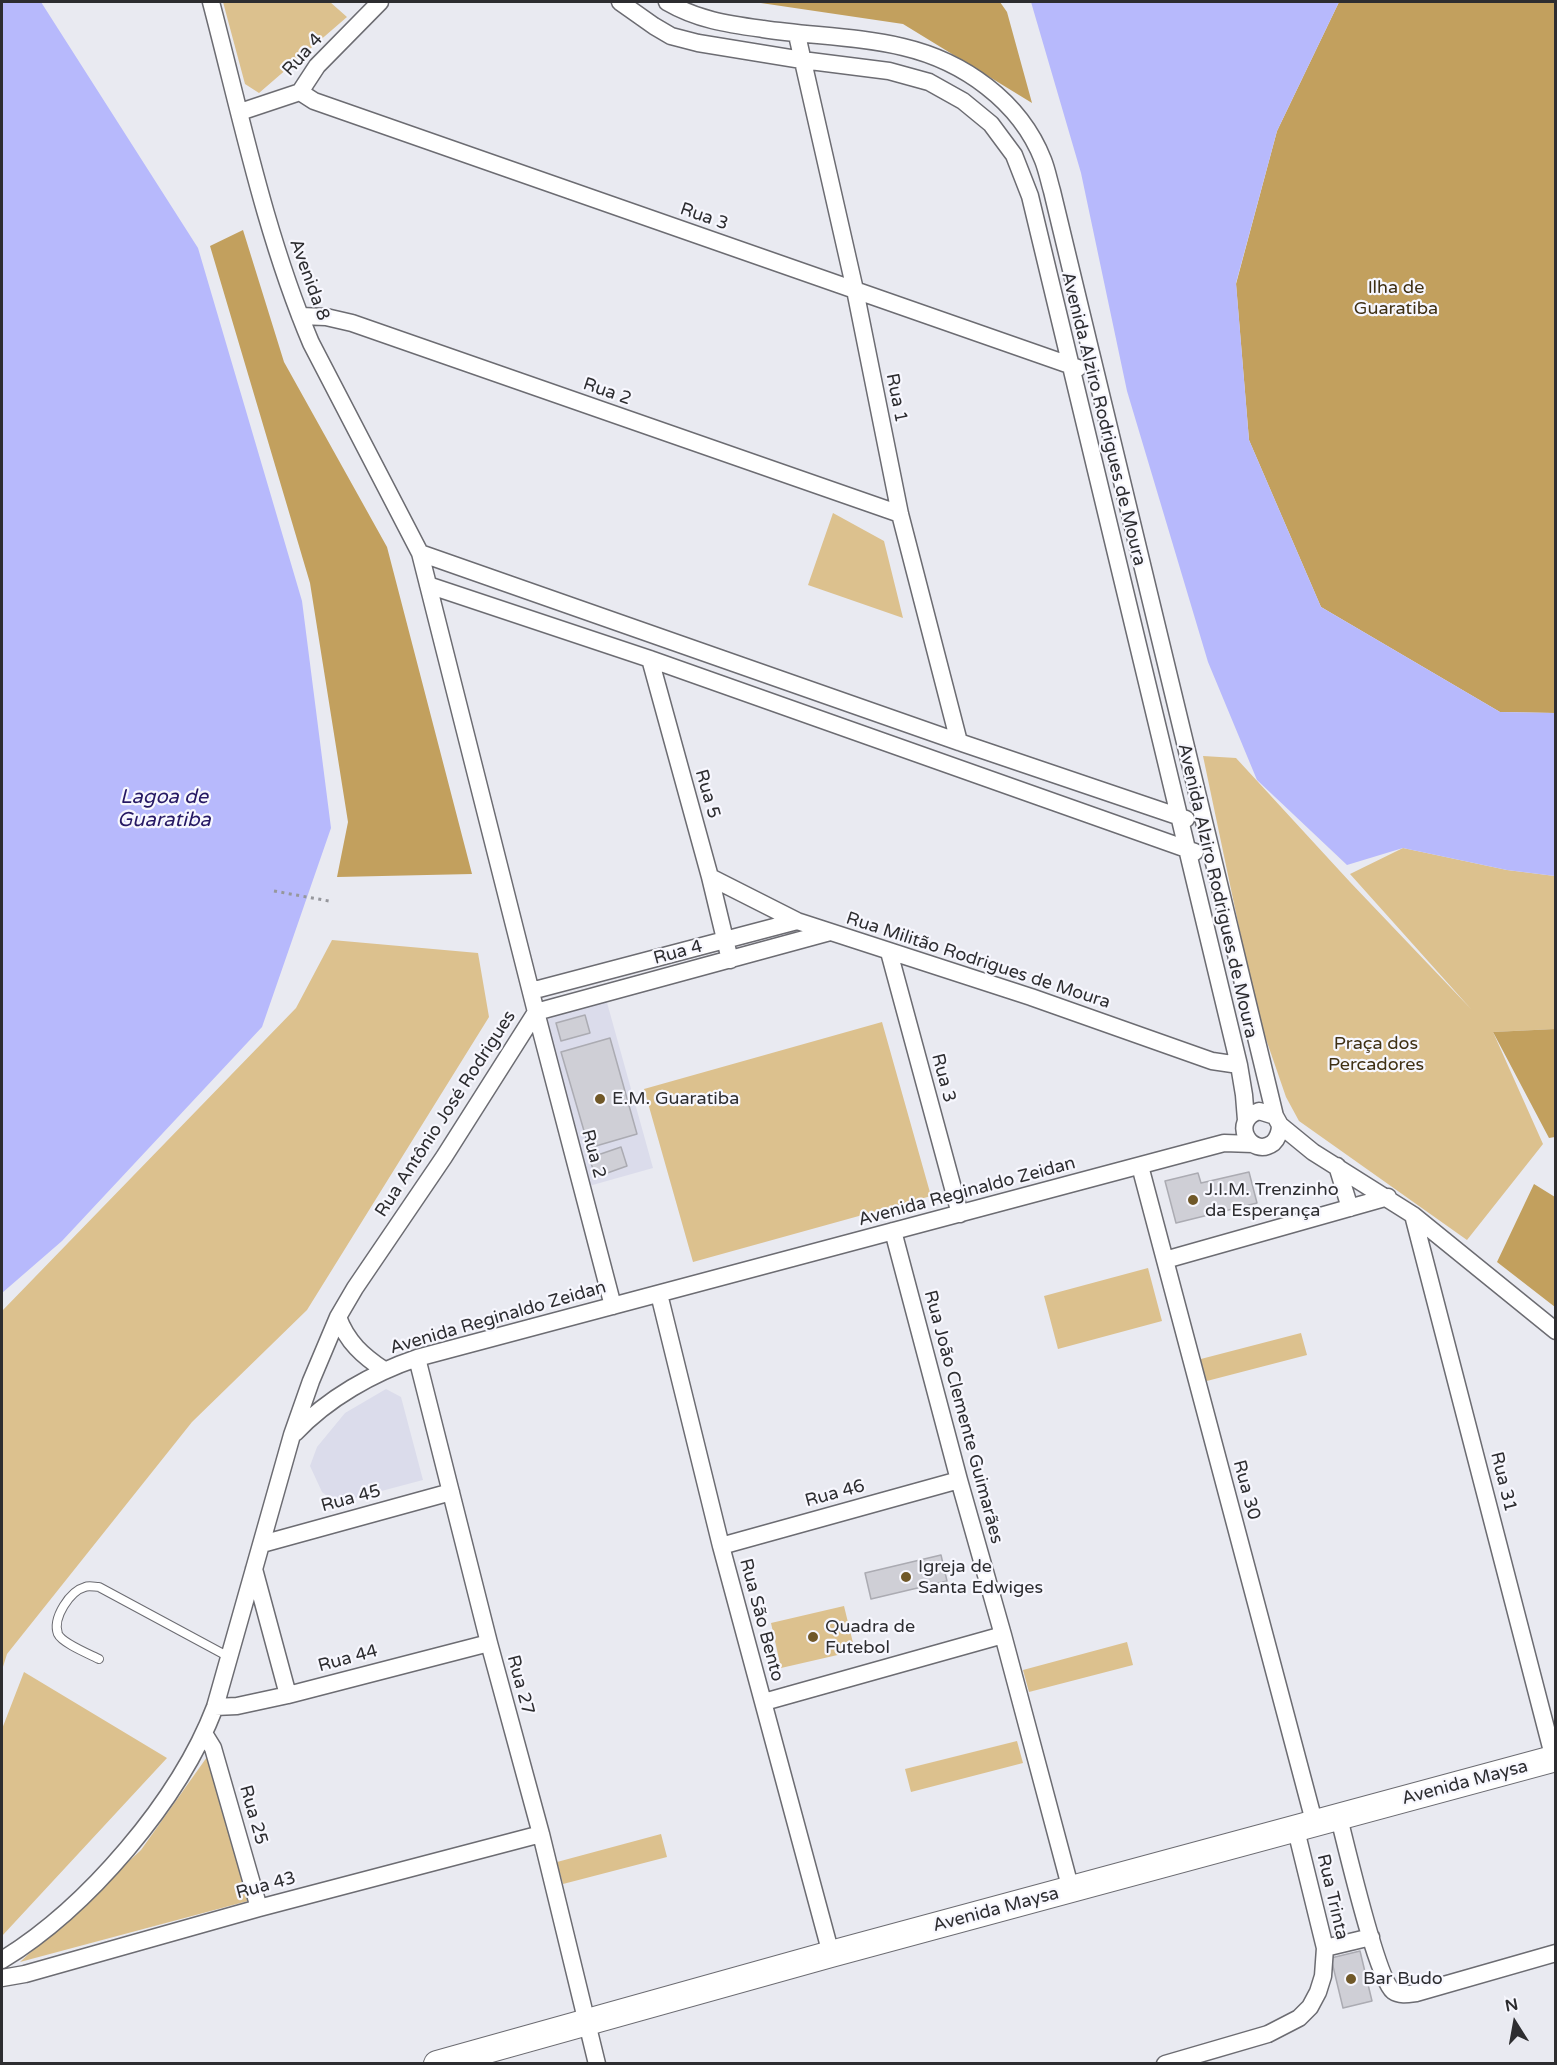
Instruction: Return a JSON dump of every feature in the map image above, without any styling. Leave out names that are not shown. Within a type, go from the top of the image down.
[{"type":"main road","name":"Avenida Maysa","points":[[437,2064],[831,1954],[1555,1759]]},
{"type":"street","name":"Avenida 8","points":[[211,2],[275,247],[300,316],[311,343],[420,553]]},
{"type":"street","name":"Rua 4","points":[[240,112],[300,92],[317,66],[380,2]]},
{"type":"street","name":"Avenida Alziro Rodrigues de Moura","points":[[620,2],[671,36],[722,48],[911,75],[948,91],[991,124],[1014,155],[1030,196],[1188,849],[1239,1065],[1244,1095],[1245,1123]]},
{"type":"street","name":"Avenida Alziro Rodrigues de Moura","points":[[667,2],[699,18],[797,34],[891,45],[952,63],[977,79],[1008,106],[1029,134],[1043,159],[1053,191],[1193,771],[1211,857],[1277,1120]]},
{"type":"street","name":"Rua 1","points":[[797,34],[855,290],[900,514],[959,742]]},
{"type":"street","name":"Rua 3","points":[[300,92],[325,105],[1097,374]]},
{"type":"street","name":"Rua 2","points":[[300,316],[326,317],[352,323],[900,514]]},
{"type":"street","name":"Rua Antônio José Rodrigues","points":[[292,1436],[311,1381],[338,1317],[536,1012],[420,553]]},
{"type":"street","points":[[420,553],[959,742],[1179,817],[1204,823]]},
{"type":"street","points":[[428,585],[650,659],[1211,857]]},
{"type":"street","name":"Rua 5","points":[[650,659],[710,877],[730,960]]},
{"type":"street","points":[[1168,770],[1193,771]]},
{"type":"street","name":"Rua Militão Rodrigues de Moura","points":[[710,877],[797,921],[1031,997],[1212,1061],[1239,1065]]},
{"type":"street","name":"Rua 4","points":[[531,991],[797,921]]},
{"type":"street","name":"Rua 4","points":[[536,1012],[830,932]]},
{"type":"street","name":"Rua 3","points":[[889,952],[960,1214]]},
{"type":"street","name":"Rua 2","points":[[536,1012],[613,1306]]},
{"type":"street","points":[[1234,1048],[1257,1042]]},
{"type":"street","points":[[1259,1111],[1277,1120],[1278,1137],[1261,1145],[1246,1136],[1245,1123],[1250,1116],[1259,1111]]},
{"type":"street","name":"Avenida Reginaldo Zeidan","points":[[1277,1120],[1312,1152],[1388,1197],[1413,1215],[1556,1331]]},
{"type":"street","name":"Avenida Reginaldo Zeidan","points":[[1224,1143],[1245,1123]]},
{"type":"street","name":"Avenida Reginaldo Zeidan","points":[[292,1436],[319,1410],[384,1370],[417,1358],[1224,1143],[1312,1152]]},
{"type":"street","name":"Rua 30","points":[[1140,1166],[1305,1827]]},
{"type":"street","points":[[1337,1166],[1350,1208]]},
{"type":"street","points":[[1165,1260],[1388,1197]]},
{"type":"street","name":"Rua 31","points":[[1413,1215],[1555,1759]]},
{"type":"street","name":"Rua João Clemente Guimarães","points":[[893,1231],[1071,1890]]},
{"type":"street","name":"Rua São Bento","points":[[659,1294],[721,1546],[831,1954]]},
{"type":"street","points":[[338,1317],[345,1333],[357,1349],[384,1370]]},
{"type":"street","name":"Rua 27","points":[[417,1358],[489,1643],[541,1834],[597,2064]]},
{"type":"street","points":[[2,1960],[43,1930],[105,1873],[158,1809],[205,1735],[292,1436]]},
{"type":"street","name":"Rua 46","points":[[721,1546],[959,1480]]},
{"type":"street","name":"Rua 45","points":[[262,1544],[451,1492]]},
{"type":"street","points":[[254,1569],[288,1695]]},
{"type":"street","points":[[764,1702],[1003,1635]]},
{"type":"street","name":"Rua 44","points":[[215,1707],[237,1706],[288,1695],[489,1643]]},
{"type":"street","name":"Rua 25","points":[[205,1735],[213,1748],[259,1908]]},
{"type":"street","name":"Rua Trinta","points":[[1339,1818],[1371,1937],[1387,1982],[1398,1994],[1416,1993],[1556,1953]]},
{"type":"street","name":"Rua Trinta","points":[[1165,2064],[1268,2034],[1299,2018],[1310,2007],[1323,1976],[1325,1948],[1305,1827]]},
{"type":"street","name":"Rua 43","points":[[2,1978],[25,1974],[259,1908],[541,1834]]},
{"type":"street","points":[[1325,1948],[1371,1937]]},
{"type":"lane","points":[[99,1659],[63,1640],[58,1634],[59,1615],[74,1593],[85,1587],[99,1587],[229,1657]]},
{"type":"path","points":[[274,891],[329,900]]},
{"type":"shaded area","points":[[606,999],[653,1168],[589,1186],[543,1016]]},
{"type":"shaded area","points":[[386,1389],[401,1397],[423,1480],[336,1503],[322,1492],[310,1466],[317,1447],[345,1413]]},
{"type":"green space","points":[[223,2],[330,2],[347,17],[259,93],[245,84]]},
{"type":"green space","points":[[754,2],[1000,2],[1007,12],[1032,103],[903,24]]},
{"type":"green space","name":"Ilha de Guaratiba","points":[[1339,2],[1555,2],[1555,713],[1500,712],[1321,607],[1249,440],[1236,284],[1277,131]]},
{"type":"green space","points":[[243,230],[284,362],[387,547],[472,874],[337,877],[348,822],[310,583],[210,246]]},
{"type":"green space","points":[[833,513],[884,541],[903,618],[808,585]]},
{"type":"green space","name":"Praça dos Percadores","points":[[1203,756],[1236,758],[1471,1009],[1350,874],[1403,848],[1507,870],[1555,876],[1555,1029],[1493,1032],[1543,1144],[1467,1240],[1299,1121],[1286,1097],[1257,1013]]},
{"type":"green space","points":[[332,940],[478,953],[489,1017],[307,1310],[192,1422],[7,1654],[2,1670],[2,1311],[296,1008]]},
{"type":"green space","points":[[882,1022],[931,1196],[693,1262],[644,1089]]},
{"type":"green space","points":[[1555,1029],[1555,1137],[1549,1138],[1493,1032]]},
{"type":"green space","points":[[1534,1184],[1555,1197],[1555,1307],[1497,1262]]},
{"type":"green space","points":[[1148,1268],[1162,1321],[1058,1349],[1044,1296]]},
{"type":"green space","points":[[1301,1333],[1307,1355],[1203,1382],[1197,1360]]},
{"type":"green space","name":"Quadra de Futebol","points":[[844,1606],[855,1651],[781,1668],[771,1623]]},
{"type":"green space","points":[[1127,1642],[1133,1665],[1029,1692],[1023,1670]]},
{"type":"green space","points":[[24,1672],[167,1758],[2,1936],[2,1729]]},
{"type":"green space","points":[[1017,1741],[1023,1763],[911,1792],[905,1769]]},
{"type":"green space","points":[[207,1757],[248,1901],[20,1962],[141,1850]]},
{"type":"green space","points":[[661,1834],[667,1857],[563,1884],[557,1862]]},
{"type":"water","name":"Lagoa de Guaratiba","points":[[2,2],[41,2],[198,248],[302,601],[331,828],[262,1027],[62,1241],[2,1293]]},
{"type":"water","points":[[1031,2],[1339,2],[1277,131],[1236,283],[1249,440],[1321,607],[1500,712],[1555,713],[1555,876],[1507,870],[1403,848],[1347,865],[1257,780],[1208,662],[1127,391],[1081,173]]},
{"type":"building","points":[[585,1015],[590,1033],[561,1041],[556,1023]]},
{"type":"building","points":[[610,1038],[637,1134],[589,1148],[561,1052]]},
{"type":"building","points":[[621,1147],[627,1166],[596,1177],[589,1158]]},
{"type":"building","points":[[1249,1172],[1257,1203],[1176,1223],[1165,1181],[1198,1173],[1201,1183]]},
{"type":"building","name":"Igreja de Santa Edwiges","points":[[941,1555],[947,1581],[871,1599],[865,1573]]},
{"type":"building","name":"Bar Budo","points":[[1360,1951],[1372,2001],[1343,2008],[1331,1958]]},
{"type":"place","name":"E.M. Guaratiba","points":[[600,1099]]},
{"type":"place","name":"J.I.M. Trenzinho da Esperança","points":[[1193,1200]]},
{"type":"place","name":"Igreja de Santa Edwiges","points":[[906,1577]]},
{"type":"place","name":"Quadra de Futebol","points":[[813,1637]]},
{"type":"place","name":"Bar Budo","points":[[1351,1979]]}]
